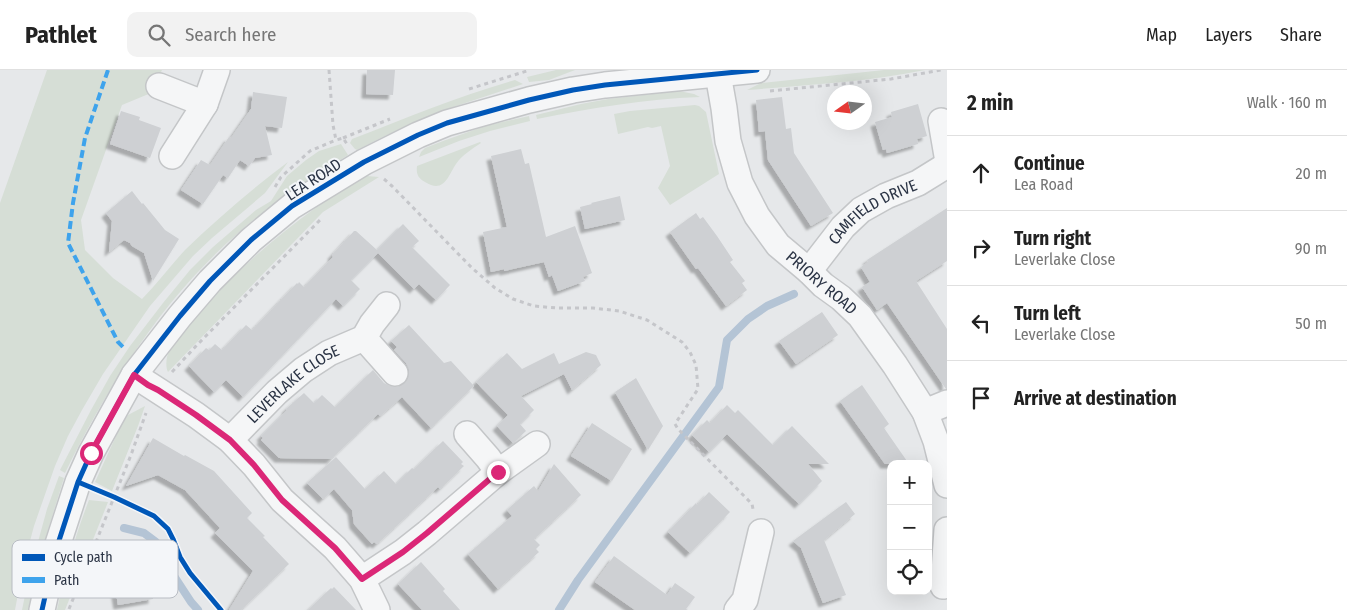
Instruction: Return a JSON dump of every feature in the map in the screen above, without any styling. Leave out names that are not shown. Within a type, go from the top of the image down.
[{"type":"street","points":[[172,156],[205,104],[216,70]]},
{"type":"street","name":"LEA ROAD","points":[[59,540],[78,482],[91,453],[143,362],[204,288],[251,240],[292,206],[364,162],[418,135],[447,124],[529,100],[605,85],[757,70]]},
{"type":"street","name":"PRIORY ROAD","points":[[718,74],[728,142],[740,183],[757,216],[778,245],[860,316],[895,365],[936,407],[936,441],[947,485]]},
{"type":"street","points":[[159,86],[205,104]]},
{"type":"street","points":[[941,121],[947,156]]},
{"type":"street","name":"CAMFIELD DRIVE","points":[[809,271],[843,227],[861,210],[886,196],[918,183],[947,165]]},
{"type":"street","points":[[387,305],[364,338],[395,373]]},
{"type":"street","name":"LEVERLAKE CLOSE","points":[[230,440],[277,392],[303,370],[329,353],[364,338]]},
{"type":"street","points":[[134,375],[196,415],[230,440],[254,465],[282,500],[335,548],[362,579],[377,610]]},
{"type":"street","points":[[467,434],[498,472]]},
{"type":"street","points":[[362,579],[403,552],[498,472],[537,444]]},
{"type":"street","points":[[943,586],[947,530]]},
{"type":"street","points":[[736,610],[745,600],[761,532]]},
{"type":"path","points":[[330,70],[333,125],[336,140],[343,138],[364,162],[392,186],[472,268],[495,288],[513,299],[534,306],[619,311],[646,320],[682,342],[690,352],[696,365],[698,388],[675,424],[752,504],[761,532]]},
{"type":"path","points":[[769,91],[899,78],[941,70]]},
{"type":"path","points":[[384,179],[391,174]]},
{"type":"path","points":[[97,540],[149,407],[158,390],[197,345],[322,218]]},
{"type":"path","points":[[69,610],[74,598]]},
{"type":"shaded area","points":[[47,70],[162,70],[151,93],[122,105],[81,220],[85,250],[113,278],[142,299],[197,238],[288,162],[265,193],[193,256],[150,306],[103,374],[68,436],[55,466],[30,540],[12,540],[12,598],[17,598],[15,610],[0,610],[0,203]]},
{"type":"shaded area","points":[[556,70],[575,70],[549,80],[529,82],[527,77]]},
{"type":"shaded area","points":[[884,70],[925,70],[859,80],[747,90],[761,83]]},
{"type":"shaded area","points":[[515,80],[523,84],[444,110],[357,150],[350,143],[352,139],[413,115]]},
{"type":"shaded area","points":[[679,91],[700,97],[618,105],[537,119],[536,115],[608,99]]},
{"type":"shaded area","points":[[695,105],[706,112],[719,174],[670,205],[658,188],[670,166],[661,126],[618,134],[614,114]]},
{"type":"shaded area","points":[[529,116],[530,121],[459,141],[419,157],[425,148],[443,141],[485,126]]},
{"type":"shaded area","points":[[480,142],[458,161],[448,178],[441,185],[431,185],[418,176],[417,166]]},
{"type":"shaded area","points":[[341,144],[348,155],[263,212],[237,234],[185,287],[161,315],[119,376],[100,407],[65,473],[60,470],[110,376],[130,346],[190,270],[213,247],[256,210],[271,201],[287,176],[306,160],[319,151]]},
{"type":"shaded area","points":[[367,176],[379,177],[323,212],[168,372],[166,365],[167,357],[175,342],[207,304],[237,273],[301,219],[324,202]]},
{"type":"shaded area","points":[[145,406],[112,491],[95,482],[122,423],[128,415]]},
{"type":"shaded area","points":[[59,476],[64,478],[45,540],[38,540]]},
{"type":"shaded area","points":[[89,500],[108,502],[93,540],[75,540]]},
{"type":"shaded area","points":[[24,598],[31,598],[28,610],[22,610]]},
{"type":"shaded area","points":[[60,598],[70,598],[65,610],[57,610]]},
{"type":"building","points":[[367,70],[395,70],[393,95],[366,94]]},
{"type":"building","points":[[253,92],[287,97],[282,128],[265,126],[272,155],[255,158],[249,166],[240,160],[228,178],[223,175],[203,204],[181,190],[201,160],[210,165],[229,137],[231,138],[251,109]]},
{"type":"building","points":[[782,97],[786,129],[791,128],[794,153],[833,213],[811,226],[768,160],[765,131],[759,132],[756,100]]},
{"type":"building","points":[[918,104],[927,136],[917,139],[918,144],[887,153],[886,149],[883,150],[875,122],[892,117],[891,112]]},
{"type":"building","points":[[121,111],[140,117],[139,120],[161,128],[150,158],[110,144]]},
{"type":"building","points":[[521,149],[525,164],[529,163],[546,237],[575,226],[592,273],[583,277],[585,281],[558,291],[552,275],[549,277],[544,262],[491,272],[483,232],[507,227],[491,156]]},
{"type":"building","points":[[132,191],[165,230],[179,239],[153,281],[144,253],[130,243],[124,240],[109,252],[112,221],[106,213]]},
{"type":"building","points":[[620,196],[625,220],[585,229],[580,207]]},
{"type":"building","points":[[947,208],[947,261],[916,281],[947,329],[946,389],[887,303],[877,310],[862,287],[870,282],[861,267],[868,262],[867,260]]},
{"type":"building","points":[[696,213],[700,219],[703,217],[717,236],[733,260],[730,262],[745,281],[742,283],[747,290],[726,306],[698,268],[696,269],[670,232]]},
{"type":"building","points":[[403,224],[419,241],[412,247],[450,285],[436,300],[419,284],[414,289],[378,253],[351,280],[360,289],[343,306],[336,299],[243,397],[226,380],[214,392],[189,366],[206,348],[209,350],[215,344],[222,350],[246,325],[252,330],[297,283],[299,282],[304,287],[333,257],[332,255],[354,231],[377,250]]},
{"type":"building","points":[[822,312],[838,335],[796,364],[779,341]]},
{"type":"building","points":[[409,325],[444,363],[451,361],[474,386],[431,428],[402,397],[380,416],[378,414],[331,459],[279,458],[261,440],[263,438],[261,436],[304,393],[314,403],[322,395],[335,407],[373,370],[384,383],[390,386],[397,387],[404,384],[408,378],[409,370],[406,363],[394,350],[397,347],[391,341]]},
{"type":"building","points":[[586,352],[596,355],[601,365],[572,390],[564,374],[521,396],[534,410],[520,424],[526,431],[513,443],[497,426],[508,415],[476,382],[507,353],[522,369],[554,353],[559,364]]},
{"type":"building","points":[[636,378],[663,426],[648,450],[615,392]]},
{"type":"building","points":[[862,385],[889,424],[884,428],[906,460],[887,460],[887,464],[885,464],[840,401]]},
{"type":"building","points":[[727,405],[735,413],[738,410],[773,445],[792,426],[829,464],[808,464],[822,481],[799,504],[727,434],[709,452],[692,435],[707,420],[710,423]]},
{"type":"building","points":[[592,423],[632,449],[612,481],[571,456]]},
{"type":"building","points":[[153,438],[214,471],[252,513],[247,518],[289,564],[241,610],[229,610],[253,571],[215,533],[220,528],[185,490],[158,475],[126,486]]},
{"type":"building","points":[[443,441],[463,462],[461,464],[464,466],[440,489],[438,487],[377,544],[374,542],[372,544],[354,524],[352,510],[334,489],[323,499],[307,483],[336,457],[365,489],[384,471],[396,484]]},
{"type":"building","points":[[554,464],[581,495],[534,539],[540,545],[536,549],[539,552],[498,589],[468,554],[512,516],[507,510],[534,486],[538,491]]},
{"type":"building","points":[[709,492],[730,512],[690,553],[668,532]]},
{"type":"building","points":[[846,502],[855,514],[824,540],[846,595],[823,603],[801,548],[793,541]]},
{"type":"building","points":[[614,556],[667,595],[675,583],[695,597],[686,609],[688,610],[635,610],[595,582]]},
{"type":"building","points":[[421,562],[445,589],[443,591],[460,610],[422,610],[398,584]]},
{"type":"building","points":[[334,587],[356,610],[308,610],[331,588]]},
{"type":"building","points":[[117,598],[153,598],[153,599],[118,605]]},
{"type":"waterway","points":[[559,610],[578,580],[719,387],[727,340],[748,319],[767,306],[794,294]]},
{"type":"waterway","points":[[124,528],[144,533],[153,540]]},
{"type":"waterway","points":[[178,582],[198,610]]},
{"type":"marked path","points":[[108,70],[85,138],[68,243],[118,342],[124,348]]},
{"type":"cycle path","points":[[59,540],[78,482],[91,453],[134,375],[210,281],[251,240],[292,206],[364,162],[447,123],[573,90],[605,85],[757,70]]},
{"type":"cycle path","points":[[78,482],[154,516],[168,529],[173,540]]},
{"type":"cycle path","points":[[178,552],[190,573],[221,610]]},
{"type":"cycle path","points":[[42,610],[45,598]]},
{"type":"route","points":[[91,453],[134,375],[196,415],[230,440],[254,465],[282,500],[335,548],[362,579],[403,552],[498,472]]}]
